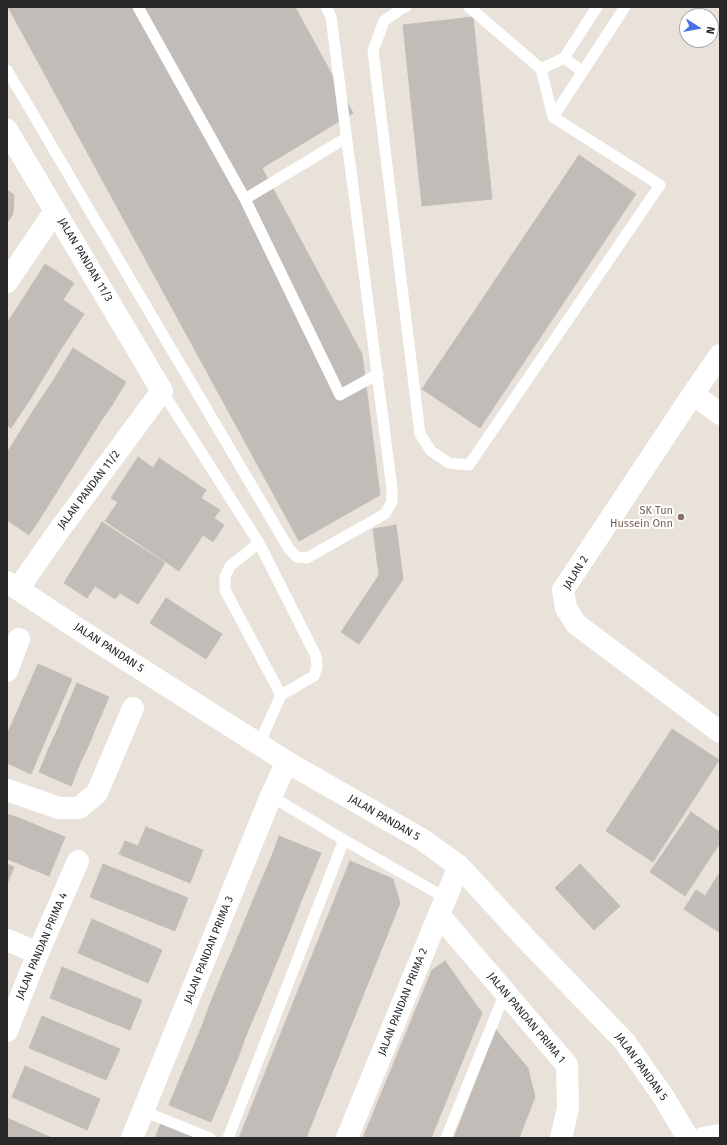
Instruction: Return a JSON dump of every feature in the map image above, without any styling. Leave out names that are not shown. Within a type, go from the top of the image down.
[{"type":"street","name":"JALAN PANDAN 11/3","points":[[7,130],[162,391]]},
{"type":"street","points":[[7,282],[55,210]]},
{"type":"street","name":"JALAN 2","points":[[720,355],[563,590],[566,608],[576,624],[720,732]]},
{"type":"street","name":"JALAN PANDAN 11/2","points":[[12,585],[57,533],[162,391]]},
{"type":"street","points":[[693,394],[720,414]]},
{"type":"street","name":"JALAN PANDAN 5","points":[[12,585],[89,636],[287,762],[423,840],[459,866],[528,941],[625,1042],[662,1096],[688,1138]]},
{"type":"street","points":[[7,670],[20,639]]},
{"type":"street","points":[[7,790],[59,808],[79,808],[97,792],[133,708]]},
{"type":"street","name":"JALAN PANDAN PRIMA 3","points":[[132,1138],[271,796],[287,762]]},
{"type":"street","name":"JALAN PANDAN PRIMA 4","points":[[7,1031],[38,953],[78,861]]},
{"type":"street","name":"JALAN PANDAN PRIMA 2","points":[[347,1138],[459,866]]},
{"type":"street","name":"JALAN PANDAN PRIMA 1","points":[[442,906],[505,993],[567,1065],[568,1108],[561,1138]]},
{"type":"street","points":[[7,940],[38,953]]},
{"type":"street","points":[[703,1138],[720,1135]]},
{"type":"lane","points":[[138,7],[182,83],[245,200],[340,395],[378,374]]},
{"type":"lane","points":[[7,70],[289,550],[297,557],[307,558],[385,514],[392,502],[392,489],[378,374],[331,17],[326,7]]},
{"type":"lane","points":[[406,7],[384,21],[373,51],[420,434],[431,452],[449,463],[469,465],[660,186],[553,117],[541,69],[469,7]]},
{"type":"lane","points":[[553,117],[625,7]]},
{"type":"lane","points":[[541,69],[564,58],[594,9]]},
{"type":"lane","points":[[564,58],[582,71]]},
{"type":"lane","points":[[245,200],[346,138]]},
{"type":"lane","points":[[162,391],[259,543],[316,656],[317,667],[314,676],[280,695],[259,744]]},
{"type":"lane","points":[[259,543],[230,566],[225,577],[225,590],[280,695]]},
{"type":"lane","points":[[271,796],[344,840],[442,906]]},
{"type":"lane","points":[[228,1138],[344,840]]},
{"type":"lane","points":[[446,1138],[505,993]]},
{"type":"lane","points":[[143,1111],[210,1138]]},
{"type":"building","points":[[8,7],[295,7],[353,113],[262,168],[362,354],[380,495],[299,541]]},
{"type":"building","points":[[473,17],[492,199],[422,206],[403,25]]},
{"type":"building","points":[[579,155],[636,194],[480,428],[422,389]]},
{"type":"building","points":[[7,190],[14,195],[13,214],[7,223]]},
{"type":"building","points":[[45,264],[74,283],[63,300],[84,314],[69,337],[19,305]]},
{"type":"building","points":[[19,305],[69,337],[59,352],[9,320]]},
{"type":"building","points":[[9,320],[59,352],[50,367],[7,340],[7,324]]},
{"type":"building","points":[[7,340],[50,367],[40,383],[7,361]]},
{"type":"building","points":[[73,348],[126,382],[112,405],[59,371]]},
{"type":"building","points":[[7,361],[40,383],[31,398],[7,382]]},
{"type":"building","points":[[59,371],[112,405],[101,421],[49,387]]},
{"type":"building","points":[[7,382],[31,398],[21,413],[7,404]]},
{"type":"building","points":[[49,387],[101,421],[91,437],[38,403]]},
{"type":"building","points":[[38,403],[91,437],[81,453],[28,419]]},
{"type":"building","points":[[7,404],[21,413],[11,428],[7,425]]},
{"type":"building","points":[[28,419],[81,453],[71,469],[18,435]]},
{"type":"building","points":[[18,435],[71,469],[61,485],[8,451]]},
{"type":"building","points":[[8,451],[61,485],[51,501],[7,473]]},
{"type":"building","points":[[138,457],[153,468],[159,458],[206,490],[201,498],[220,510],[214,518],[224,525],[213,542],[203,535],[179,571],[105,521],[118,502],[111,498]]},
{"type":"building","points":[[7,473],[51,501],[41,517],[7,495]]},
{"type":"building","points":[[7,495],[41,517],[29,535],[7,520]]},
{"type":"building","points":[[102,522],[165,563],[138,604],[120,593],[115,599],[95,586],[87,598],[64,583]]},
{"type":"building","points":[[396,525],[403,579],[359,644],[341,632],[379,575],[373,529]]},
{"type":"building","points":[[166,598],[222,634],[206,659],[150,623]]},
{"type":"building","points":[[38,664],[72,679],[62,702],[28,687]]},
{"type":"building","points":[[77,683],[109,697],[100,718],[68,704]]},
{"type":"building","points":[[28,687],[62,702],[57,714],[23,698]]},
{"type":"building","points":[[23,698],[57,714],[52,725],[18,710]]},
{"type":"building","points":[[68,704],[100,718],[95,729],[63,715]]},
{"type":"building","points":[[18,710],[52,725],[47,736],[13,721]]},
{"type":"building","points":[[63,715],[95,729],[91,740],[59,726]]},
{"type":"building","points":[[13,721],[47,736],[42,748],[8,732]]},
{"type":"building","points":[[59,726],[91,740],[86,751],[54,737]]},
{"type":"building","points":[[672,729],[719,760],[653,862],[606,831]]},
{"type":"building","points":[[8,732],[42,748],[31,774],[7,763]]},
{"type":"building","points":[[54,737],[86,751],[81,761],[49,748]]},
{"type":"building","points":[[49,748],[81,761],[71,786],[39,772]]},
{"type":"building","points":[[691,812],[720,832],[720,843],[685,896],[650,872]]},
{"type":"building","points":[[7,814],[19,818],[7,848]]},
{"type":"building","points":[[19,818],[31,823],[15,862],[7,859],[7,848]]},
{"type":"building","points":[[31,823],[65,837],[49,876],[15,862]]},
{"type":"building","points":[[146,827],[203,850],[190,883],[119,854],[125,841],[138,846]]},
{"type":"building","points":[[279,836],[321,853],[314,870],[273,853]]},
{"type":"building","points":[[273,853],[314,870],[307,887],[266,870]]},
{"type":"building","points":[[350,861],[393,879],[400,903],[306,1138],[239,1138]]},
{"type":"building","points":[[7,864],[14,867],[7,884]]},
{"type":"building","points":[[103,864],[188,898],[175,931],[90,897]]},
{"type":"building","points":[[580,864],[620,906],[594,930],[555,888]]},
{"type":"building","points":[[266,870],[307,887],[300,904],[259,886]]},
{"type":"building","points":[[718,875],[720,877],[720,933],[684,909],[696,890],[705,896]]},
{"type":"building","points":[[259,886],[300,904],[294,920],[252,903]]},
{"type":"building","points":[[252,903],[294,920],[287,937],[245,920]]},
{"type":"building","points":[[92,919],[162,950],[148,983],[78,953]]},
{"type":"building","points":[[245,920],[287,937],[280,954],[238,937]]},
{"type":"building","points":[[238,937],[280,954],[273,971],[231,954]]},
{"type":"building","points":[[231,954],[273,971],[266,988],[224,970]]},
{"type":"building","points":[[445,961],[482,1013],[431,1138],[363,1138],[432,970]]},
{"type":"building","points":[[62,967],[142,1000],[130,1030],[50,998]]},
{"type":"building","points":[[224,970],[266,988],[259,1005],[217,987]]},
{"type":"building","points":[[217,987],[259,1005],[252,1021],[210,1004]]},
{"type":"building","points":[[210,1004],[252,1021],[245,1038],[204,1021]]},
{"type":"building","points":[[42,1016],[120,1049],[106,1080],[29,1048]]},
{"type":"building","points":[[204,1021],[245,1038],[239,1055],[197,1038]]},
{"type":"building","points":[[496,1030],[528,1068],[535,1097],[519,1138],[454,1138]]},
{"type":"building","points":[[197,1038],[239,1055],[232,1072],[190,1055]]},
{"type":"building","points":[[190,1055],[232,1072],[225,1089],[183,1071]]},
{"type":"building","points":[[25,1066],[100,1099],[87,1130],[12,1097]]},
{"type":"building","points":[[183,1071],[225,1089],[218,1105],[176,1088]]},
{"type":"building","points":[[176,1088],[218,1105],[211,1122],[169,1105]]},
{"type":"building","points":[[7,1118],[52,1138],[7,1138]]},
{"type":"building","points":[[161,1123],[199,1138],[155,1138]]},
{"type":"place","name":"SK Tun Hussein Onn","points":[[681,517]]}]
